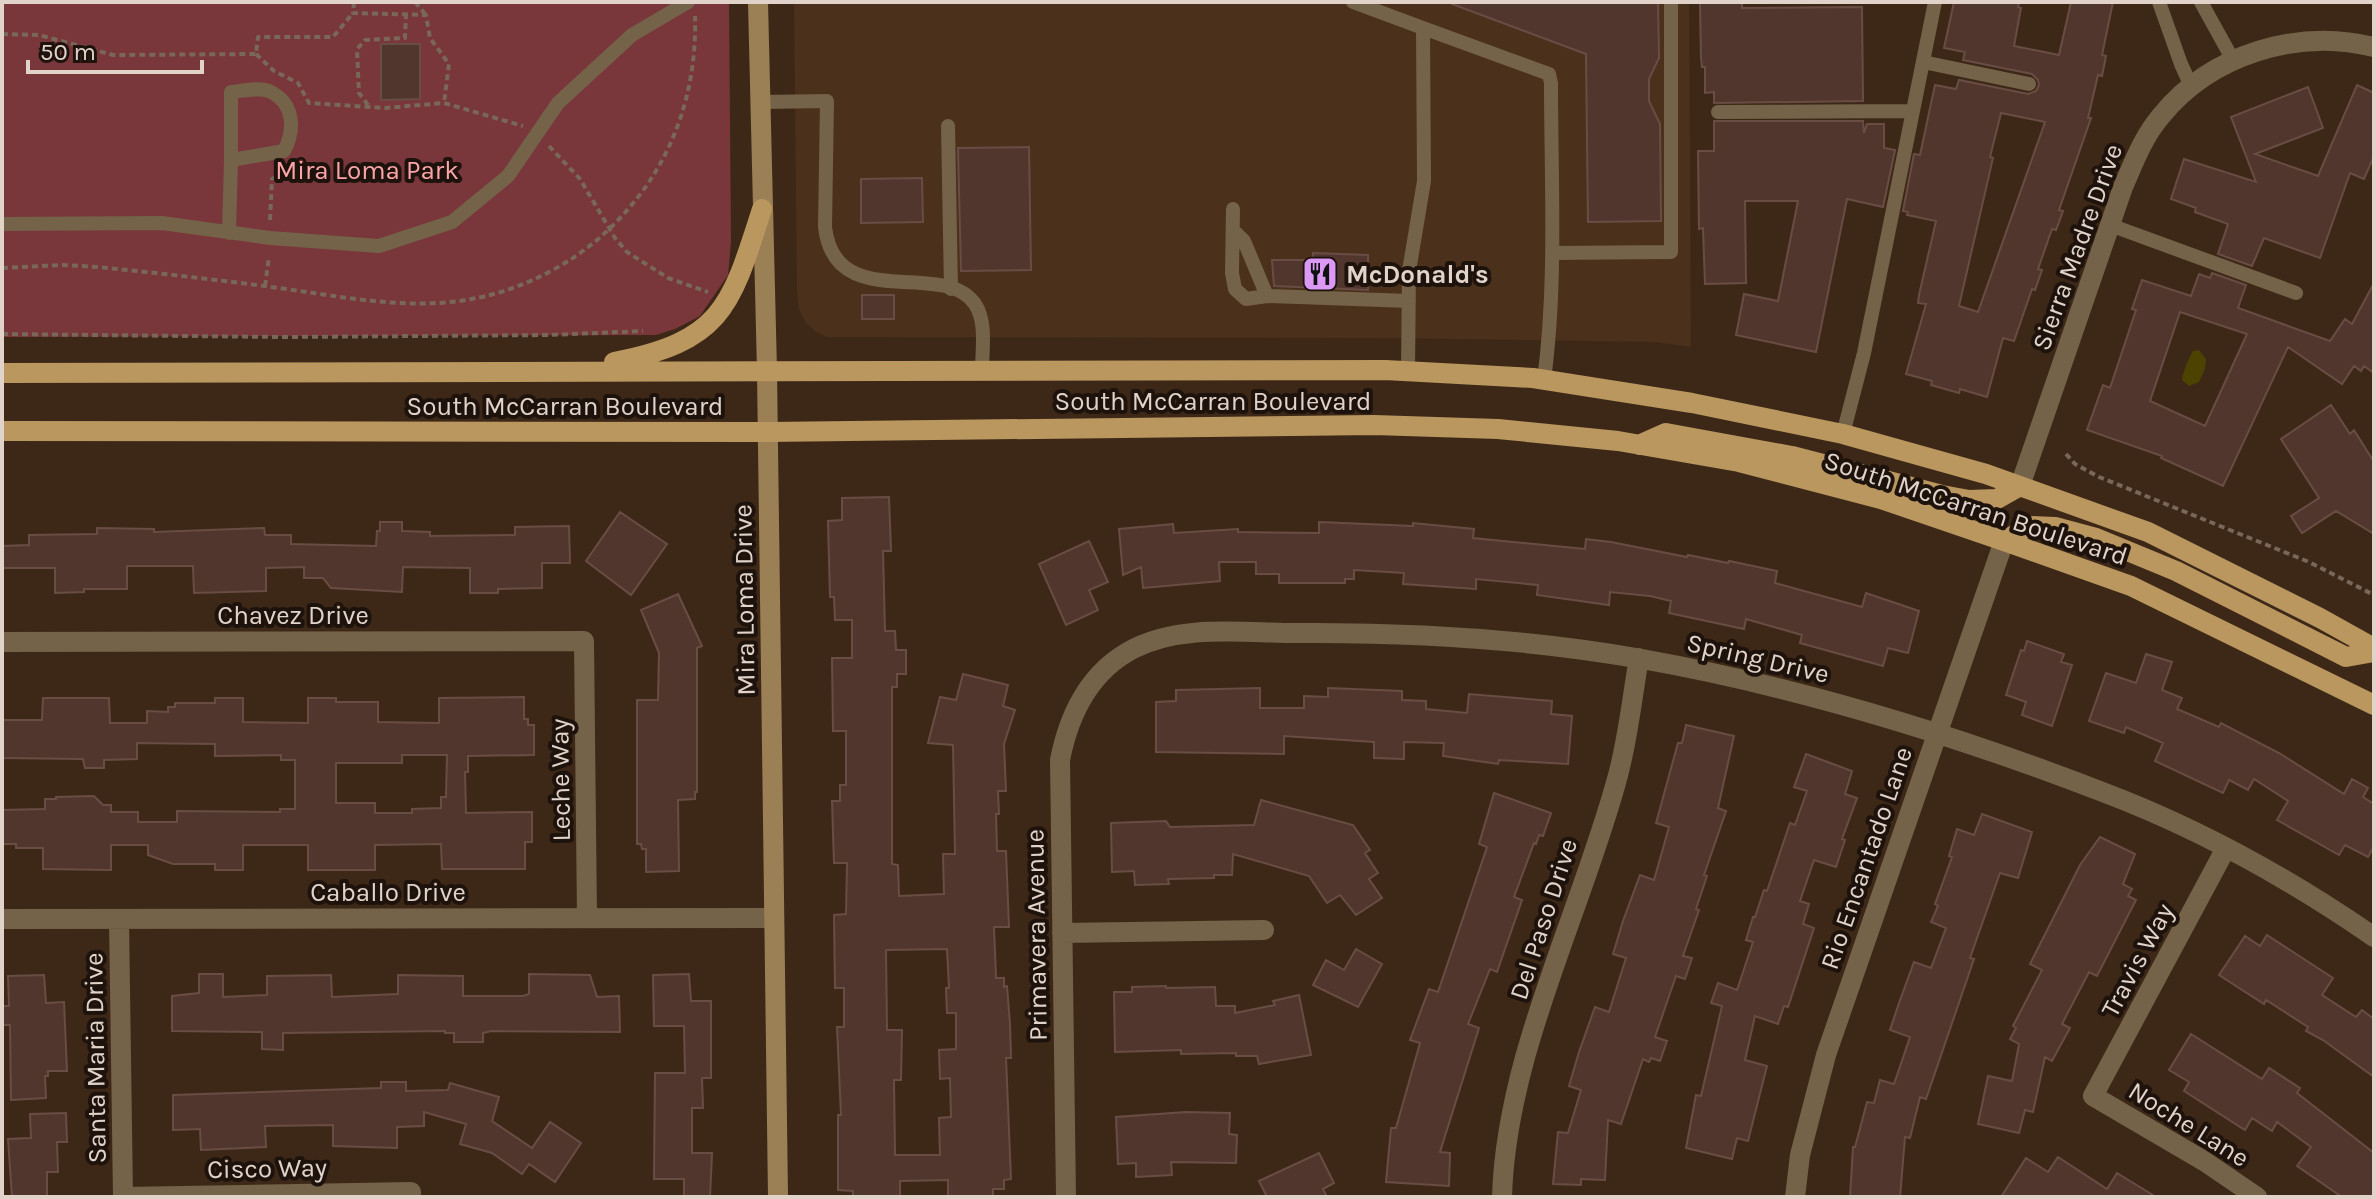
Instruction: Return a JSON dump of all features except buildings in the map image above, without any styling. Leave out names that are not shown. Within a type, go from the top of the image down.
[{"type":"main road","points":[[563,371],[647,355],[676,345],[700,331],[716,317],[734,291],[762,209]]},
{"type":"main road","name":"South McCarran Boulevard","points":[[2,373],[1408,372],[1544,380],[1692,403],[1843,434],[2020,486],[2148,532],[2320,618],[2374,650]]},
{"type":"main road","name":"South McCarran Boulevard","points":[[2,431],[767,432],[1374,425],[1498,429],[1639,445],[1739,462],[1881,499],[2004,541],[2131,586],[2374,705]]},
{"type":"main road","points":[[1639,445],[1666,433],[1792,456],[1969,500],[1997,499],[2020,486]]},
{"type":"main road","points":[[2004,541],[2029,526],[2055,527],[2096,538],[2176,571],[2346,657],[2374,650]]},
{"type":"street","name":"Mira Loma Drive","points":[[758,2],[767,371],[778,1197]]},
{"type":"street","name":"Sierra Madre Drive","points":[[2020,486],[2110,225],[2139,149],[2161,115],[2191,86],[2219,66],[2250,52],[2291,43],[2329,41],[2374,47]]},
{"type":"street","name":"Rio Encantado Lane","points":[[1795,1197],[1800,1155],[1822,1069],[2004,541]]},
{"type":"street","name":"Spring Drive","points":[[1094,680],[1129,651],[1155,639],[1183,633],[1433,636],[1536,644],[1639,658],[1730,676],[1836,703],[2101,791],[2173,821],[2226,848],[2374,937]]},
{"type":"street","name":"Chavez Drive","points":[[2,642],[584,641]]},
{"type":"street","name":"Leche Way","points":[[584,641],[587,918]]},
{"type":"street","name":"Del Paso Drive","points":[[1502,1197],[1510,1116],[1523,1064],[1618,777],[1639,658]]},
{"type":"street","name":"Primavera Avenue","points":[[1066,1197],[1060,760],[1065,733],[1075,708],[1094,680]]},
{"type":"street","name":"Travis Way","points":[[2093,1096],[2226,848]]},
{"type":"street","name":"Caballo Drive","points":[[2,919],[774,918]]},
{"type":"street","name":"Santa Maria Drive","points":[[119,919],[123,1197]]},
{"type":"street","points":[[1062,933],[1264,930]]},
{"type":"street","name":"Noche Lane","points":[[2093,1096],[2204,1161],[2257,1197]]},
{"type":"street","name":"Cisco Way","points":[[123,1197],[411,1195]]},
{"type":"lane","points":[[2,224],[162,223],[270,238],[379,246],[452,222],[508,176],[558,103],[632,35],[688,2]]},
{"type":"lane","points":[[1353,2],[1549,74],[1552,253],[1549,342],[1544,380]]},
{"type":"lane","points":[[1552,253],[1671,252],[1671,2]]},
{"type":"lane","points":[[1843,434],[1864,353],[1935,2]]},
{"type":"lane","points":[[2159,2],[2191,86]]},
{"type":"lane","points":[[2201,2],[2233,60]]},
{"type":"lane","points":[[1408,372],[1412,245],[1424,181],[1423,28]]},
{"type":"lane","points":[[1923,62],[2029,84]]},
{"type":"lane","points":[[229,233],[231,92],[267,90],[282,101],[289,112],[292,136],[284,151],[231,160]]},
{"type":"lane","points":[[759,102],[827,101],[825,227],[827,245],[834,258],[847,270],[863,277],[951,289],[970,299],[976,305],[982,331],[982,371]]},
{"type":"lane","points":[[1718,112],[1913,111]]},
{"type":"lane","points":[[948,126],[951,289]]},
{"type":"lane","points":[[1233,209],[1232,273],[1235,289],[1246,299],[1267,296],[1409,301]]},
{"type":"lane","points":[[2110,225],[2296,293]]},
{"type":"lane","points":[[1233,230],[1244,241],[1267,296]]},
{"type":"path","points":[[256,54],[258,37],[333,37],[353,13],[354,2]]},
{"type":"path","points":[[415,2],[426,15],[430,38],[449,64],[444,103]]},
{"type":"path","points":[[353,13],[426,15]]},
{"type":"path","points":[[370,106],[359,93],[357,49],[365,40],[405,38],[406,14]]},
{"type":"path","points":[[2,34],[39,35],[113,55],[256,54],[274,71],[298,83],[309,103],[370,106],[444,103],[518,123],[537,134],[580,179],[615,238],[627,252],[668,278],[709,292],[703,303]]},
{"type":"path","points":[[270,225],[272,179],[292,165]]},
{"type":"path","points":[[265,286],[269,255]]},
{"type":"path","points":[[2,334],[283,337],[549,335],[658,329]]},
{"type":"path","points":[[2066,454],[2075,464],[2099,477],[2309,562],[2374,595]]},
{"type":"shaded area","points":[[794,2],[1689,2],[1691,347],[1654,342],[1391,338],[827,337],[806,323],[799,309],[797,292]]},
{"type":"shaded area","points":[[2199,350],[2206,359],[2205,369],[2199,382],[2189,386],[2182,380],[2183,374],[2193,351]]},
{"type":"green space","name":"Mira Loma Park","points":[[2,2],[729,2],[731,243],[728,275],[700,316],[656,335],[2,337]]},
{"type":"place","name":"McDonald's","points":[[1320,274]]}]
